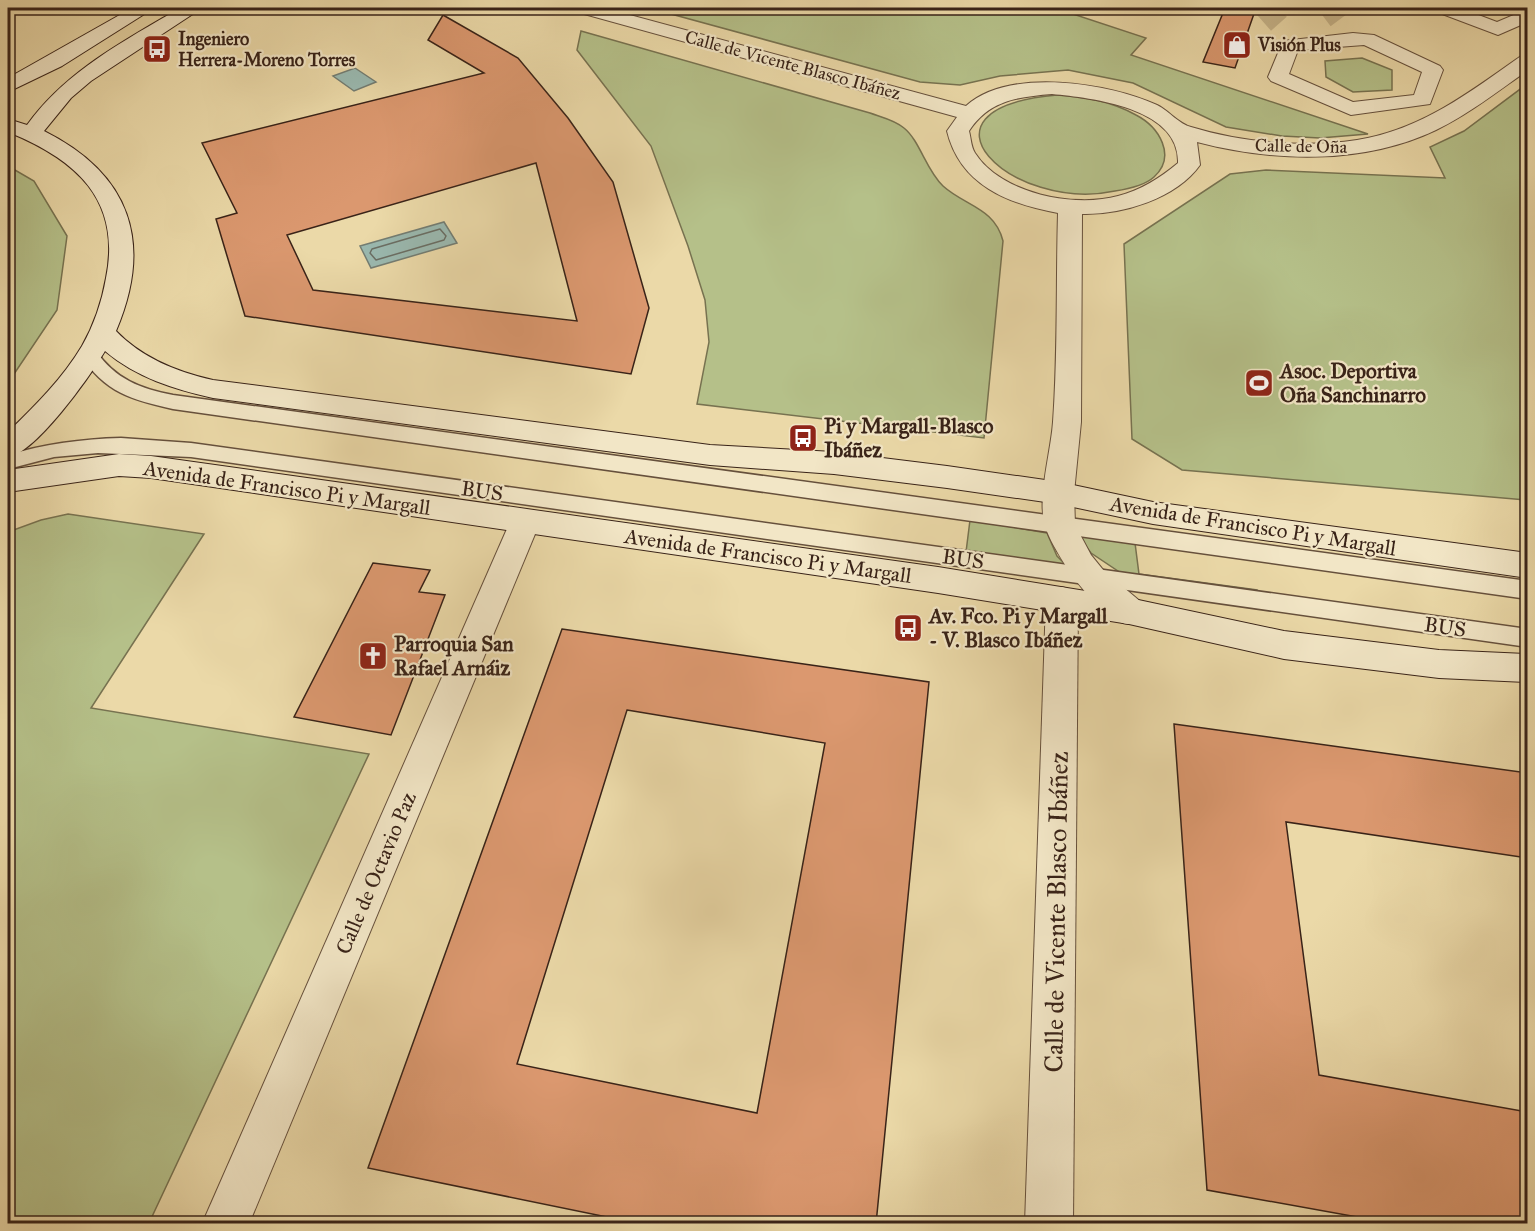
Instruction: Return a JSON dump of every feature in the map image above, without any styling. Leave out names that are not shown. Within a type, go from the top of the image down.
[{"type":"street","points":[[8,86],[55,62],[145,8]]},
{"type":"street","points":[[32,133],[42,117],[70,88],[193,8]]},
{"type":"street","name":"Calle de Vicente Blasco Ibáñez","points":[[584,8],[967,113]]},
{"type":"street","points":[[1444,8],[1498,29],[1523,21]]},
{"type":"street","points":[[1339,20],[1353,39]]},
{"type":"street","points":[[1280,25],[1295,44],[1367,39],[1433,70],[1426,89],[1460,99],[1472,99]]},
{"type":"street","name":"Calle de Oña","points":[[1295,44],[1290,45],[1278,77],[1351,109],[1423,100],[1426,89]]},
{"type":"street","name":"Calle de Oña","points":[[967,113],[989,99],[1017,90],[1052,88],[1083,90],[1119,97],[1152,111],[1180,131],[1203,138],[1254,147],[1352,147],[1383,143],[1421,129],[1472,99],[1527,60]]},
{"type":"street","points":[[1385,105],[1421,129]]},
{"type":"street","points":[[967,113],[958,131],[964,153],[980,171],[1004,190],[1038,203],[1071,208],[1121,203],[1154,192],[1174,180],[1189,165],[1189,147],[1180,131]]},
{"type":"street","points":[[8,125],[32,133],[85,165],[109,193],[122,228],[123,268],[96,344],[56,400],[8,448]]},
{"type":"street","points":[[1071,208],[1067,422],[1059,493],[1060,525],[1070,550],[1076,588]]},
{"type":"street","name":"Avenida de Francisco Pi y Margall","points":[[96,344],[113,346],[136,360],[189,384],[213,388],[698,454],[834,463],[1059,493],[1153,513],[1527,566]]},
{"type":"street","name":"Avenida de Francisco Pi y Margall","points":[[8,481],[119,465],[150,467],[525,522],[1076,588],[1129,612],[1284,645],[1439,664],[1527,669]]},
{"type":"street","name":"Calle de Octavio Paz","points":[[225,1224],[525,522]]},
{"type":"street","name":"Calle de Vicente Blasco Ibáñez","points":[[1049,1224],[1076,588]]},
{"type":"lane","points":[[96,344],[98,370],[110,380],[133,392],[173,402],[1527,590]]},
{"type":"lane","name":"BUS","points":[[8,462],[64,448],[90,445],[127,443],[191,450],[1076,588],[1527,638]]},
{"type":"green space","points":[[649,8],[978,8],[1067,12],[1146,38],[1131,55],[1368,134],[1320,138],[1282,136],[1226,127],[1133,83],[1068,70],[1000,76],[960,85],[920,82]]},
{"type":"green space","points":[[581,31],[870,113],[896,123],[910,134],[943,186],[986,214],[999,230],[1003,241],[984,438],[697,404],[709,342],[705,300],[688,246],[651,146],[577,50]]},
{"type":"green space","points":[[1362,58],[1392,70],[1392,90],[1353,92],[1326,77],[1325,61]]},
{"type":"green space","points":[[1527,84],[1527,500],[1182,470],[1132,439],[1124,244],[1230,174],[1266,170],[1445,178],[1430,147],[1464,131]]},
{"type":"green space","points":[[1057,95],[1107,103],[1127,110],[1144,120],[1158,134],[1162,143],[1164,160],[1161,169],[1146,183],[1136,187],[1077,194],[1041,187],[1010,174],[989,156],[979,137],[985,119],[1010,104]]},
{"type":"green space","points":[[8,166],[34,181],[67,236],[57,310],[8,383]]},
{"type":"green space","points":[[68,514],[204,534],[91,708],[369,754],[149,1223],[8,1223],[8,532],[41,520]]},
{"type":"green space","points":[[970,520],[1047,533],[1057,556],[1068,567],[966,552]]},
{"type":"green space","points":[[1078,536],[1135,543],[1139,574],[1257,590],[1257,593],[1121,573],[1091,553]]},
{"type":"water","points":[[355,68],[376,82],[354,91],[333,76]]},
{"type":"water","points":[[444,222],[457,243],[371,268],[360,246]]},
{"type":"building","points":[[1225,8],[1256,8],[1235,68],[1203,62]]},
{"type":"building","points":[[443,15],[518,58],[568,118],[613,182],[649,308],[631,374],[245,316],[216,219],[237,213],[202,143],[484,73],[428,40]],"holes":[[[536,163],[577,321],[313,290],[287,235]]]},
{"type":"building","name":"Parroquia San Rafael Arnáiz","points":[[373,563],[430,570],[419,592],[445,595],[391,735],[294,717]]},
{"type":"building","points":[[562,629],[929,682],[876,1224],[641,1224],[368,1168]],"holes":[[[627,710],[825,743],[757,1113],[517,1064]]]},
{"type":"building","points":[[1174,724],[1527,773],[1527,858],[1286,822],[1319,1075],[1527,1112],[1527,1224],[1396,1224],[1207,1190]]},
{"type":"tunnel","points":[[1265,8],[1280,25]]},
{"type":"tunnel","points":[[1330,8],[1339,20]]},
{"type":"place","name":"Visión Plus","points":[[1237,45]]},
{"type":"place","name":"Ingeniero Herrera-Moreno Torres","points":[[157,49]]},
{"type":"place","name":"Asoc. Deportiva Oña Sanchinarro","points":[[1259,383]]},
{"type":"place","name":"Pi y Margall-Blasco Ibáñez","points":[[803,438]]},
{"type":"place","name":"Av. Fco. Pi y Margall - V. Blasco Ibáñez","points":[[908,628]]},
{"type":"place","name":"Parroquia San Rafael Arnáiz","points":[[373,656]]}]
